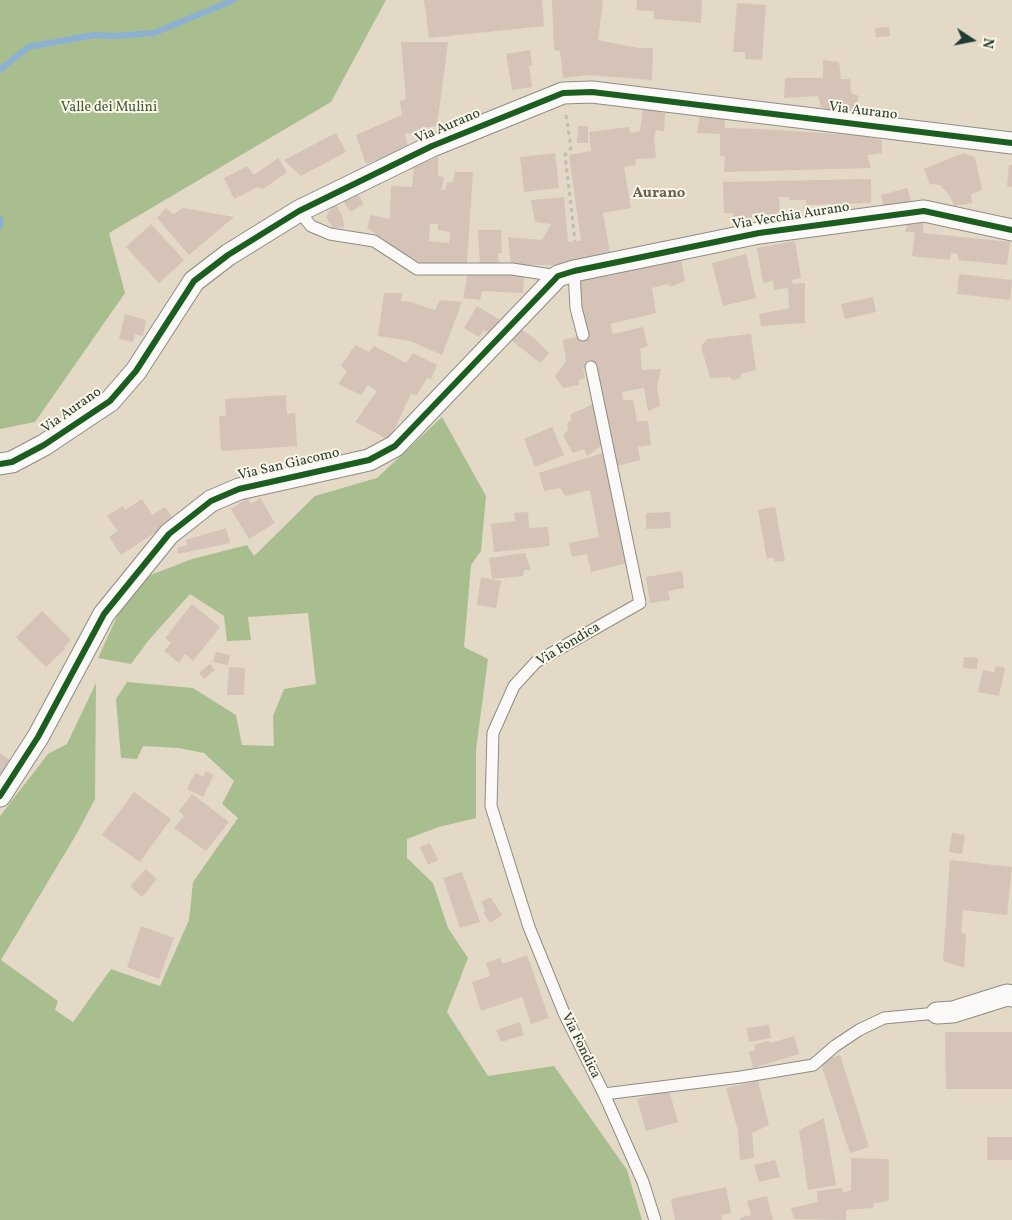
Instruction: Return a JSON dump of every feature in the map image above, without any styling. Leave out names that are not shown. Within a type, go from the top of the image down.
[{"type":"street","name":"Via Aurano","points":[[0,464],[12,462],[44,446],[110,401],[136,371],[194,281],[228,255],[299,212],[432,146],[563,93],[592,92],[1012,142]]},
{"type":"street","name":"Via Vecchia Aurano","points":[[569,271],[759,233],[924,211],[1012,230]]},
{"type":"street","name":"Via San Giacomo","points":[[0,796],[38,737],[104,614],[169,534],[211,501],[239,489],[369,460],[395,446],[569,271]]},
{"type":"street","name":"Via Fondica","points":[[936,1013],[953,1012],[1007,995],[1012,996]]},
{"type":"lane","name":"Via Vecchia Aurano","points":[[299,212],[311,226],[330,234],[374,241],[417,269],[569,271]]},
{"type":"lane","points":[[569,271],[583,335]]},
{"type":"lane","name":"Via Fondica","points":[[592,368],[640,603],[536,662],[514,686],[493,733],[492,806],[529,927],[564,1013],[604,1094],[643,1182],[655,1220]]},
{"type":"lane","name":"Via Fondica","points":[[604,1094],[813,1065],[835,1046],[859,1030],[884,1018],[936,1013]]},
{"type":"path","points":[[563,93],[571,148],[565,155],[575,241]]},
{"type":"green space","name":"Valle dei Mulini","points":[[0,0],[386,0],[331,102],[109,233],[125,293],[35,422],[0,429]]},
{"type":"green space","points":[[442,417],[486,496],[481,551],[471,565],[464,647],[488,659],[476,750],[476,818],[439,827],[407,839],[407,858],[433,883],[448,928],[468,958],[447,1012],[488,1076],[554,1066],[627,1170],[642,1220],[0,1220],[0,816],[48,754],[67,744],[96,683],[95,799],[76,835],[1,960],[58,1001],[55,1010],[73,1022],[111,969],[160,986],[189,920],[193,882],[238,818],[222,804],[234,781],[204,753],[178,748],[143,746],[137,759],[121,758],[116,699],[127,682],[193,688],[236,715],[242,745],[274,746],[273,716],[284,689],[316,684],[308,613],[248,617],[251,640],[227,641],[224,616],[190,594],[148,641],[131,664],[98,658],[120,610],[148,576],[192,559],[247,545],[254,556],[315,496],[377,478]]},
{"type":"building","points":[[424,0],[542,0],[544,26],[429,38]]},
{"type":"building","points":[[552,0],[603,0],[598,40],[638,48],[653,48],[652,80],[587,75],[563,78],[560,51],[554,50]]},
{"type":"building","points":[[637,0],[702,0],[701,23],[654,19],[654,11],[636,10]]},
{"type":"building","points":[[737,3],[766,5],[762,60],[745,59],[745,52],[733,52]]},
{"type":"building","points":[[889,27],[890,36],[876,37],[875,28]]},
{"type":"building","points":[[401,42],[448,42],[437,126],[422,128],[419,134],[405,133],[408,148],[366,164],[356,135],[402,115],[400,101],[406,99]]},
{"type":"building","points":[[530,50],[532,65],[529,66],[532,87],[512,90],[506,54]]},
{"type":"building","points":[[823,60],[839,62],[841,79],[850,79],[851,93],[859,96],[853,115],[833,113],[832,110],[821,107],[818,96],[784,98],[785,78],[823,78]]},
{"type":"building","points":[[643,108],[665,113],[664,131],[656,130],[654,137],[656,158],[635,159],[636,165],[624,167],[631,208],[603,213],[611,258],[575,265],[511,265],[508,237],[542,240],[551,224],[535,222],[531,200],[564,197],[568,242],[581,241],[569,155],[591,151],[589,132],[629,127],[630,133],[640,131]]},
{"type":"building","points":[[700,116],[725,119],[725,128],[863,136],[882,140],[882,153],[867,155],[871,168],[724,172],[725,156],[720,156],[720,134],[697,133]]},
{"type":"building","points":[[578,126],[588,126],[588,143],[577,143]]},
{"type":"building","points":[[336,133],[346,152],[301,176],[284,160]]},
{"type":"building","points":[[555,153],[559,188],[524,192],[520,157]]},
{"type":"building","points":[[963,153],[975,157],[982,190],[971,194],[972,203],[954,206],[950,196],[940,185],[930,184],[924,169]]},
{"type":"building","points":[[438,157],[438,176],[444,177],[441,191],[446,189],[447,182],[453,182],[455,172],[473,172],[467,264],[424,264],[367,228],[371,215],[390,219],[391,186],[412,187],[414,167]],"holes":[[[430,224],[438,224],[438,230],[450,232],[449,243],[429,241]]]},
{"type":"building","points":[[278,158],[287,172],[263,189],[258,187],[234,199],[224,178],[247,166],[254,175]]},
{"type":"building","points":[[1009,165],[1012,165],[1012,187],[1007,186]]},
{"type":"building","points":[[871,179],[871,203],[806,205],[806,200],[789,200],[789,197],[779,197],[780,214],[752,215],[752,228],[733,228],[733,213],[724,213],[723,182]]},
{"type":"building","points":[[907,188],[913,206],[885,211],[881,195]]},
{"type":"building","points":[[356,192],[364,204],[350,212],[343,200]]},
{"type":"building","points":[[335,202],[343,218],[344,227],[333,228],[326,217]]},
{"type":"building","points":[[166,208],[173,214],[183,208],[234,217],[189,255],[157,218]]},
{"type":"building","points":[[924,217],[923,233],[1010,242],[1007,265],[958,260],[958,254],[951,253],[950,260],[912,256],[915,232],[905,232],[909,220]]},
{"type":"building","points":[[151,224],[184,260],[159,283],[126,247]]},
{"type":"building","points":[[478,230],[501,230],[502,253],[498,253],[499,264],[480,265]]},
{"type":"building","points":[[795,241],[801,278],[792,280],[793,284],[805,283],[805,323],[761,326],[759,314],[789,308],[788,288],[774,290],[773,281],[763,283],[757,248]]},
{"type":"building","points":[[680,253],[685,281],[670,287],[668,284],[652,288],[656,313],[610,324],[613,334],[643,327],[648,346],[640,349],[642,370],[661,369],[657,386],[660,406],[648,411],[644,388],[622,392],[623,400],[633,400],[637,421],[648,421],[651,445],[638,447],[640,460],[614,467],[595,367],[583,368],[585,378],[579,380],[579,385],[563,388],[555,376],[566,362],[563,340],[587,334],[580,299],[582,275]]},
{"type":"building","points":[[746,254],[756,298],[723,306],[712,263]]},
{"type":"building","points":[[468,271],[524,274],[523,293],[482,291],[480,300],[463,298]]},
{"type":"building","points":[[959,274],[1012,280],[1010,300],[957,294]]},
{"type":"building","points":[[384,293],[402,293],[401,301],[435,310],[440,300],[462,302],[442,355],[410,341],[378,336]]},
{"type":"building","points":[[873,297],[876,312],[845,319],[841,304]]},
{"type":"building","points":[[477,306],[505,323],[494,336],[484,330],[479,337],[464,328]]},
{"type":"building","points":[[125,314],[146,320],[143,336],[135,334],[133,342],[119,339]]},
{"type":"building","points":[[520,329],[534,338],[549,353],[540,363],[511,340]]},
{"type":"building","points":[[751,334],[756,370],[741,374],[741,377],[733,381],[730,377],[710,378],[701,346],[707,339]]},
{"type":"building","points":[[355,345],[369,352],[374,346],[406,363],[413,353],[437,365],[431,379],[427,378],[417,395],[411,394],[389,440],[355,422],[377,391],[368,385],[361,395],[338,384],[347,371],[341,366]]},
{"type":"building","points":[[286,395],[287,414],[295,413],[297,446],[221,451],[219,416],[226,416],[225,399]]},
{"type":"building","points":[[596,403],[606,443],[587,456],[584,449],[573,453],[563,436],[568,430],[567,423],[571,420],[571,414]]},
{"type":"building","points":[[552,427],[564,455],[535,467],[524,439]]},
{"type":"building","points":[[606,452],[628,563],[591,572],[587,554],[572,557],[569,543],[599,537],[590,490],[565,496],[560,488],[544,491],[539,473]]},
{"type":"building","points":[[247,498],[251,504],[260,498],[275,523],[249,539],[231,509]]},
{"type":"building","points":[[142,499],[152,515],[165,507],[174,520],[121,555],[109,537],[118,531],[107,516],[123,506],[125,510]]},
{"type":"building","points":[[775,507],[785,561],[775,562],[773,557],[767,559],[758,510]]},
{"type":"building","points":[[528,512],[529,528],[548,527],[550,546],[494,552],[491,524],[515,521],[514,513]]},
{"type":"building","points":[[670,512],[671,528],[646,529],[646,513]]},
{"type":"building","points":[[226,528],[230,543],[178,554],[177,548],[187,545],[186,540]]},
{"type":"building","points":[[525,553],[531,570],[524,570],[523,576],[492,579],[489,558]]},
{"type":"building","points":[[682,571],[684,588],[668,591],[670,600],[650,603],[646,577]]},
{"type":"building","points":[[481,577],[501,581],[496,608],[477,605]]},
{"type":"building","points":[[192,604],[220,627],[193,661],[185,654],[179,663],[164,651],[171,643],[165,638]]},
{"type":"building","points":[[42,611],[71,640],[64,647],[65,649],[46,667],[16,637]]},
{"type":"building","points":[[216,652],[230,655],[228,665],[213,662]]},
{"type":"building","points":[[964,657],[978,658],[977,669],[963,668]]},
{"type":"building","points":[[210,664],[215,670],[204,679],[199,673]]},
{"type":"building","points":[[996,666],[1005,668],[999,696],[978,692],[983,670],[994,672]]},
{"type":"building","points":[[229,667],[245,668],[244,695],[227,695]]},
{"type":"building","points":[[0,753],[14,763],[0,782]]},
{"type":"building","points":[[206,771],[214,775],[203,797],[187,789],[195,773],[203,777]]},
{"type":"building","points":[[134,792],[171,819],[140,862],[102,835]]},
{"type":"building","points":[[192,794],[229,822],[206,851],[174,828],[184,816],[179,811]]},
{"type":"building","points":[[952,833],[965,835],[962,854],[949,852]]},
{"type":"building","points":[[430,843],[438,860],[428,865],[420,847]]},
{"type":"building","points":[[950,860],[1012,867],[1007,915],[963,910],[961,933],[966,934],[964,968],[943,961]]},
{"type":"building","points":[[146,869],[157,879],[142,897],[130,886]]},
{"type":"building","points":[[462,872],[480,922],[460,928],[443,878]]},
{"type":"building","points":[[490,897],[502,915],[490,923],[483,912],[486,911],[481,902]]},
{"type":"building","points":[[141,926],[174,938],[159,979],[127,967]]},
{"type":"building","points":[[527,955],[549,1018],[531,1024],[522,997],[481,1011],[472,982],[490,976],[486,963],[500,958],[503,964]]},
{"type":"building","points":[[520,1022],[524,1035],[501,1042],[496,1030]]},
{"type":"building","points":[[769,1025],[771,1038],[749,1042],[747,1028]]},
{"type":"building","points":[[945,1032],[1012,1032],[1012,1089],[946,1089]]},
{"type":"building","points":[[794,1036],[799,1054],[753,1068],[749,1052],[755,1050],[754,1045],[768,1041],[771,1043]]},
{"type":"building","points":[[840,1055],[869,1147],[850,1153],[820,1061]]},
{"type":"building","points":[[758,1081],[769,1125],[752,1133],[754,1158],[740,1160],[738,1131],[726,1088]]},
{"type":"building","points":[[669,1090],[678,1122],[646,1131],[637,1099]]},
{"type":"building","points":[[824,1118],[836,1185],[808,1190],[799,1130]]},
{"type":"building","points":[[987,1137],[1012,1137],[1012,1160],[987,1160]]},
{"type":"building","points":[[851,1158],[889,1159],[889,1201],[874,1203],[873,1208],[846,1210],[846,1220],[794,1219],[791,1208],[818,1202],[817,1191],[843,1188],[842,1193],[851,1190]]},
{"type":"building","points":[[775,1160],[780,1177],[759,1182],[754,1165]]},
{"type":"building","points":[[726,1187],[731,1213],[721,1215],[722,1220],[675,1220],[671,1199]]},
{"type":"building","points":[[767,1196],[773,1220],[740,1220],[740,1218],[751,1215],[747,1201]]},
{"type":"waterway","points":[[0,70],[28,47],[94,35],[114,36],[154,33],[234,0]]},
{"type":"waterway","points":[[0,219],[0,226]]},
{"type":"cycle path","points":[[0,464],[12,462],[44,445],[110,401],[136,371],[194,281],[228,255],[299,211],[432,146],[563,93],[592,92],[1012,143]]},
{"type":"cycle path","points":[[0,796],[38,737],[104,614],[169,534],[211,501],[239,489],[369,460],[395,446],[558,276],[574,271],[759,233],[924,211],[1012,230]]},
{"type":"district","name":"Aurano","points":[[659,194]]}]
